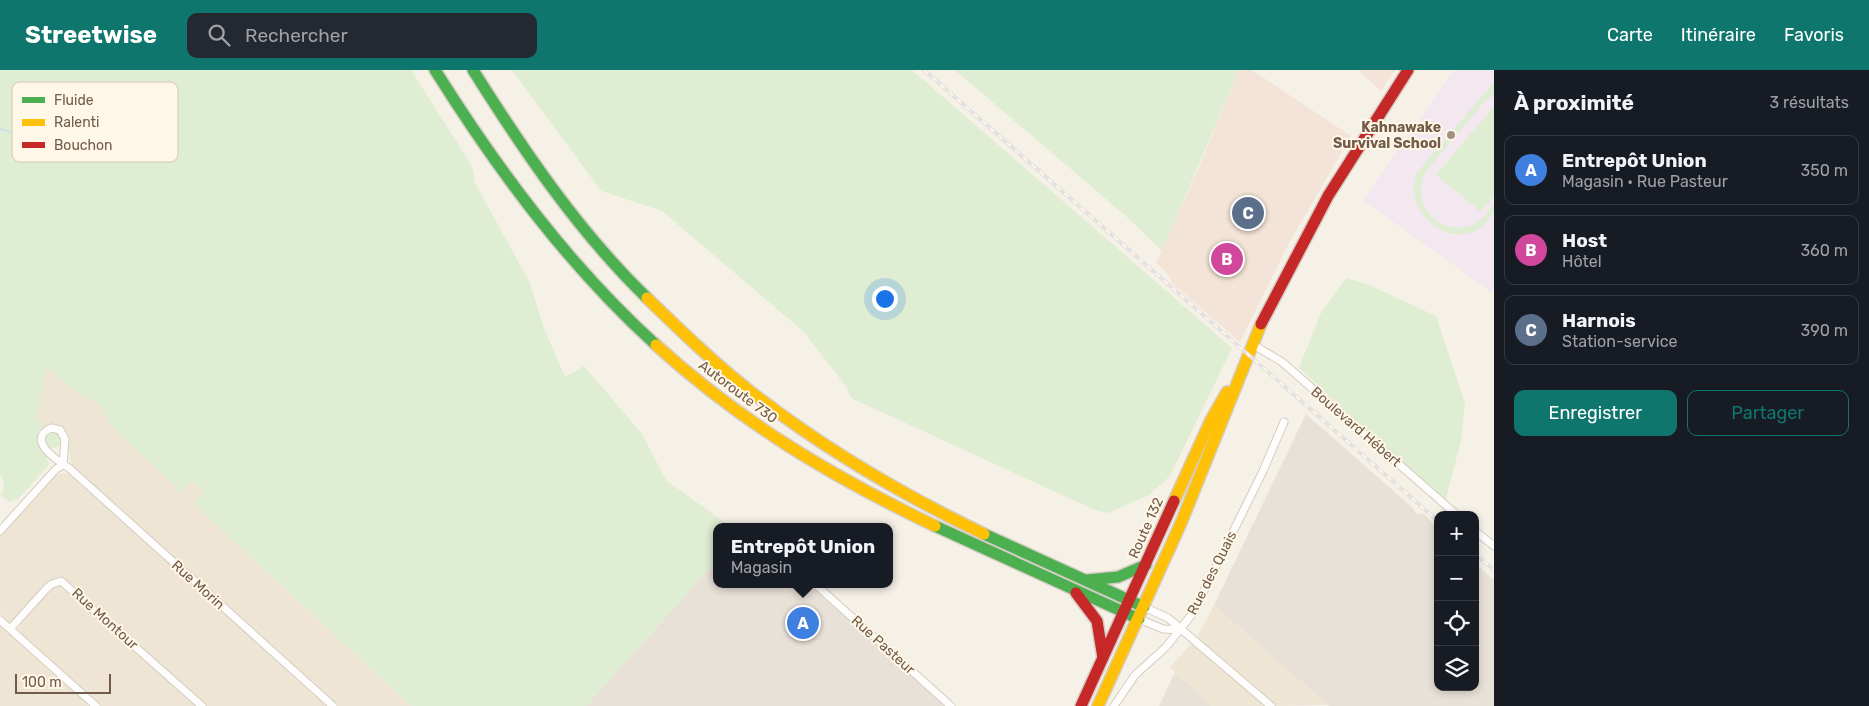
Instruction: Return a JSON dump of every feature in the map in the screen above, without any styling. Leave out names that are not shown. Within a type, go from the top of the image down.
[{"type":"highway","name":"Autoroute 730","points":[[436,70],[491,158],[557,244],[624,315],[700,382],[762,430],[852,485],[926,522],[1139,619]]},
{"type":"highway","name":"Autoroute 730","points":[[473,70],[535,165],[600,247],[662,313],[736,379],[809,435],[886,484],[958,522],[1144,607]]},
{"type":"highway","name":"Route 132","points":[[1098,706],[1139,619],[1222,424],[1243,364],[1286,273],[1335,184],[1408,70]]},
{"type":"highway","name":"Route 132","points":[[1081,706],[1211,420],[1243,364]]},
{"type":"highway","points":[[1084,580],[1118,578],[1146,565]]},
{"type":"highway","points":[[1073,590],[1097,621],[1103,658]]},
{"type":"street","name":"Boulevard Hébert","points":[[1252,344],[1282,362],[1452,511]]},
{"type":"street","name":"Rue des Quais","points":[[1114,706],[1135,675],[1181,630],[1201,599],[1284,422]]},
{"type":"street","name":"Rue Morin","points":[[63,465],[64,436],[58,429],[51,428],[43,434],[41,443],[48,452],[63,465],[69,468],[333,706]]},
{"type":"street","points":[[0,531],[56,469],[63,465]]},
{"type":"street","points":[[1479,533],[1494,546]]},
{"type":"street","name":"Rue Montour","points":[[10,629],[47,588],[61,581],[202,706]]},
{"type":"street","name":"Rue Pasteur","points":[[819,588],[951,706]]},
{"type":"street","points":[[1144,607],[1168,618],[1270,706]]},
{"type":"street","points":[[1139,619],[1163,629],[1181,630]]},
{"type":"street","points":[[0,620],[96,706]]},
{"type":"shaded area","points":[[1239,70],[1252,70],[1351,136],[1288,245],[1240,342],[1173,284],[1168,274],[1156,263],[1196,174]]},
{"type":"shaded area","points":[[1358,70],[1395,70],[1381,91]]},
{"type":"shaded area","name":"Kahnawake Survival School","points":[[1454,70],[1494,70],[1494,288],[1491,292],[1363,200]]},
{"type":"shaded area","points":[[46,366],[78,394],[98,403],[181,492],[191,480],[205,493],[195,505],[411,706],[339,706],[71,465],[67,432],[55,424],[44,427],[37,418]]},
{"type":"shaded area","points":[[1306,414],[1414,509],[1416,514],[1424,513],[1434,525],[1434,691],[1479,691],[1479,567],[1494,580],[1494,706],[1329,706],[1214,605]]},
{"type":"shaded area","points":[[67,473],[327,706],[205,706],[74,586],[59,576],[48,581],[13,621],[9,622],[0,613],[0,536],[52,478],[59,474]]},
{"type":"shaded area","points":[[713,564],[713,588],[812,588],[945,706],[586,706]]},
{"type":"shaded area","points":[[57,586],[64,587],[197,706],[101,706],[18,630],[23,619],[50,589]]},
{"type":"shaded area","points":[[1214,605],[1328,705],[1275,706],[1197,637]]},
{"type":"shaded area","points":[[0,624],[92,706],[0,706]]},
{"type":"shaded area","points":[[1191,644],[1203,651],[1266,706],[1212,706],[1170,667]]},
{"type":"shaded area","points":[[1175,672],[1212,706],[1159,706]]},
{"type":"green space","points":[[0,70],[411,70],[472,166],[475,183],[529,281],[545,331],[565,377],[584,366],[642,434],[666,480],[725,523],[713,523],[713,564],[586,706],[411,706],[194,504],[204,493],[192,480],[181,492],[111,425],[98,403],[78,394],[47,367],[37,418],[44,427],[38,437],[38,442],[46,455],[49,465],[19,498],[10,502],[0,494],[4,489],[3,478],[0,475]]},
{"type":"green space","points":[[512,70],[912,70],[1232,348],[1170,476],[1149,495],[1108,513],[1097,511],[851,398],[847,388],[805,333],[662,211],[601,191]]},
{"type":"green space","points":[[955,70],[1239,70],[1162,251],[1128,218]]},
{"type":"green space","points":[[1494,82],[1494,95],[1485,101],[1431,165],[1424,176],[1421,187],[1425,208],[1440,223],[1450,227],[1461,228],[1475,224],[1494,204],[1494,212],[1481,227],[1471,233],[1449,233],[1439,229],[1422,214],[1414,193],[1416,174]]},
{"type":"green space","points":[[1494,106],[1494,196],[1481,212],[1436,175]]},
{"type":"green space","points":[[1346,278],[1369,285],[1436,316],[1465,403],[1461,441],[1445,502],[1299,368],[1321,313]]},
{"type":"green space","points":[[53,432],[59,434],[61,440],[59,446],[53,448],[47,446],[45,440],[47,434]]},
{"type":"waterway","points":[[0,129],[12,132]]},
{"type":"railway","points":[[924,70],[1434,517]]},
{"type":"railway","points":[[1477,556],[1494,570]]},
{"type":"traffic: fast","points":[[435,70],[509,180],[536,215],[593,282],[656,345]]},
{"type":"traffic: fast","points":[[473,70],[532,160],[575,218],[598,246],[647,298]]},
{"type":"traffic: fast","points":[[935,526],[1139,619]]},
{"type":"traffic: fast","points":[[984,534],[1144,607]]},
{"type":"traffic: fast","points":[[1087,580],[1118,577],[1146,565]]},
{"type":"traffic: slow","points":[[647,298],[724,370],[778,413],[863,469],[923,503],[984,534]]},
{"type":"traffic: slow","points":[[1098,706],[1181,523],[1261,324]]},
{"type":"traffic: slow","points":[[656,345],[721,399],[789,446],[860,488],[935,526]]},
{"type":"traffic: slow","points":[[1174,501],[1211,420],[1227,392]]},
{"type":"traffic: jam","points":[[1261,324],[1328,196],[1408,70]]},
{"type":"traffic: jam","points":[[1081,706],[1174,501]]},
{"type":"traffic: jam","points":[[1076,593],[1097,621],[1103,658]]},
{"type":"place","name":"Kahnawake Survival School","points":[[1451,135]]},
{"type":"place","name":"Harnois","points":[[1248,213]]},
{"type":"place","name":"Host","points":[[1227,259]]},
{"type":"place","name":"Entrepôt Union","points":[[803,623]]}]
